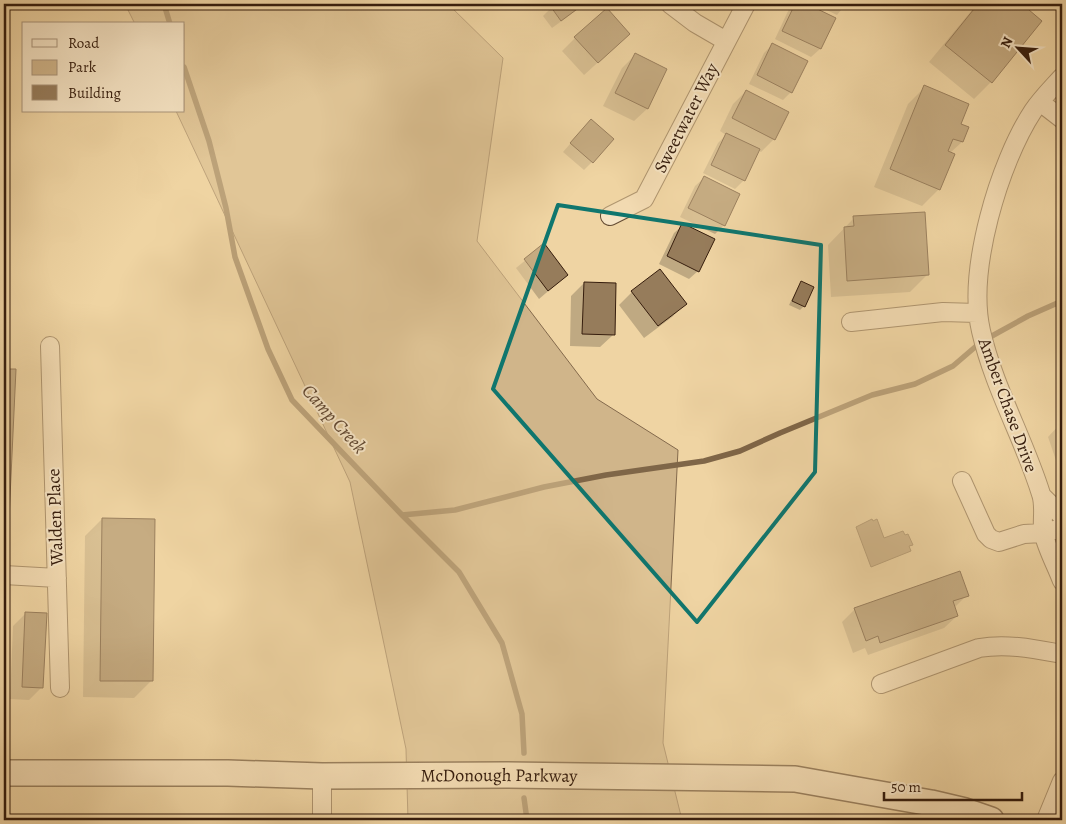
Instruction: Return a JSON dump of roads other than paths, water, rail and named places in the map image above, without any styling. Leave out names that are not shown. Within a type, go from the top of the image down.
[{"type":"street","points":[[670,4],[695,23],[726,41]]},
{"type":"street","name":"Sweetwater Way","points":[[610,216],[644,199],[746,4]]},
{"type":"street","name":"Amber Chase Drive","points":[[1062,76],[1040,102],[1020,134],[993,203],[988,219],[982,255],[977,313],[993,372],[1042,496],[1043,533],[1062,581]]},
{"type":"street","points":[[1040,102],[1062,119]]},
{"type":"street","points":[[851,322],[943,312],[977,313]]},
{"type":"street","name":"Walden Place","points":[[50,346],[60,688]]},
{"type":"street","points":[[962,481],[986,534],[991,539],[999,542],[1024,534],[1043,533],[1062,528]]},
{"type":"street","name":"Amber Chase Drive","points":[[1042,496],[1062,516]]},
{"type":"street","points":[[4,575],[57,578]]},
{"type":"street","points":[[881,684],[979,648],[991,646],[1014,646],[1062,654]]},
{"type":"street","name":"McDonough Parkway","points":[[4,773],[322,776],[506,775],[795,779],[931,803],[965,811],[991,820]]},
{"type":"street","points":[[322,776],[322,820]]},
{"type":"street","points":[[1046,820],[1062,781]]},
{"type":"street","points":[[931,803],[949,820]]},
{"type":"waterway","name":"Camp Creek","points":[[164,4],[169,22]]},
{"type":"waterway","name":"Camp Creek","points":[[185,70],[209,141],[226,208],[235,257],[268,349],[292,400],[459,572],[502,643],[522,714],[524,753]]},
{"type":"waterway","points":[[402,515],[455,510],[544,487],[606,475],[704,461],[740,451],[872,395],[915,384],[953,366],[981,342],[1028,316],[1062,301]]},
{"type":"waterway","name":"Camp Creek","points":[[524,798],[527,820]]}]
